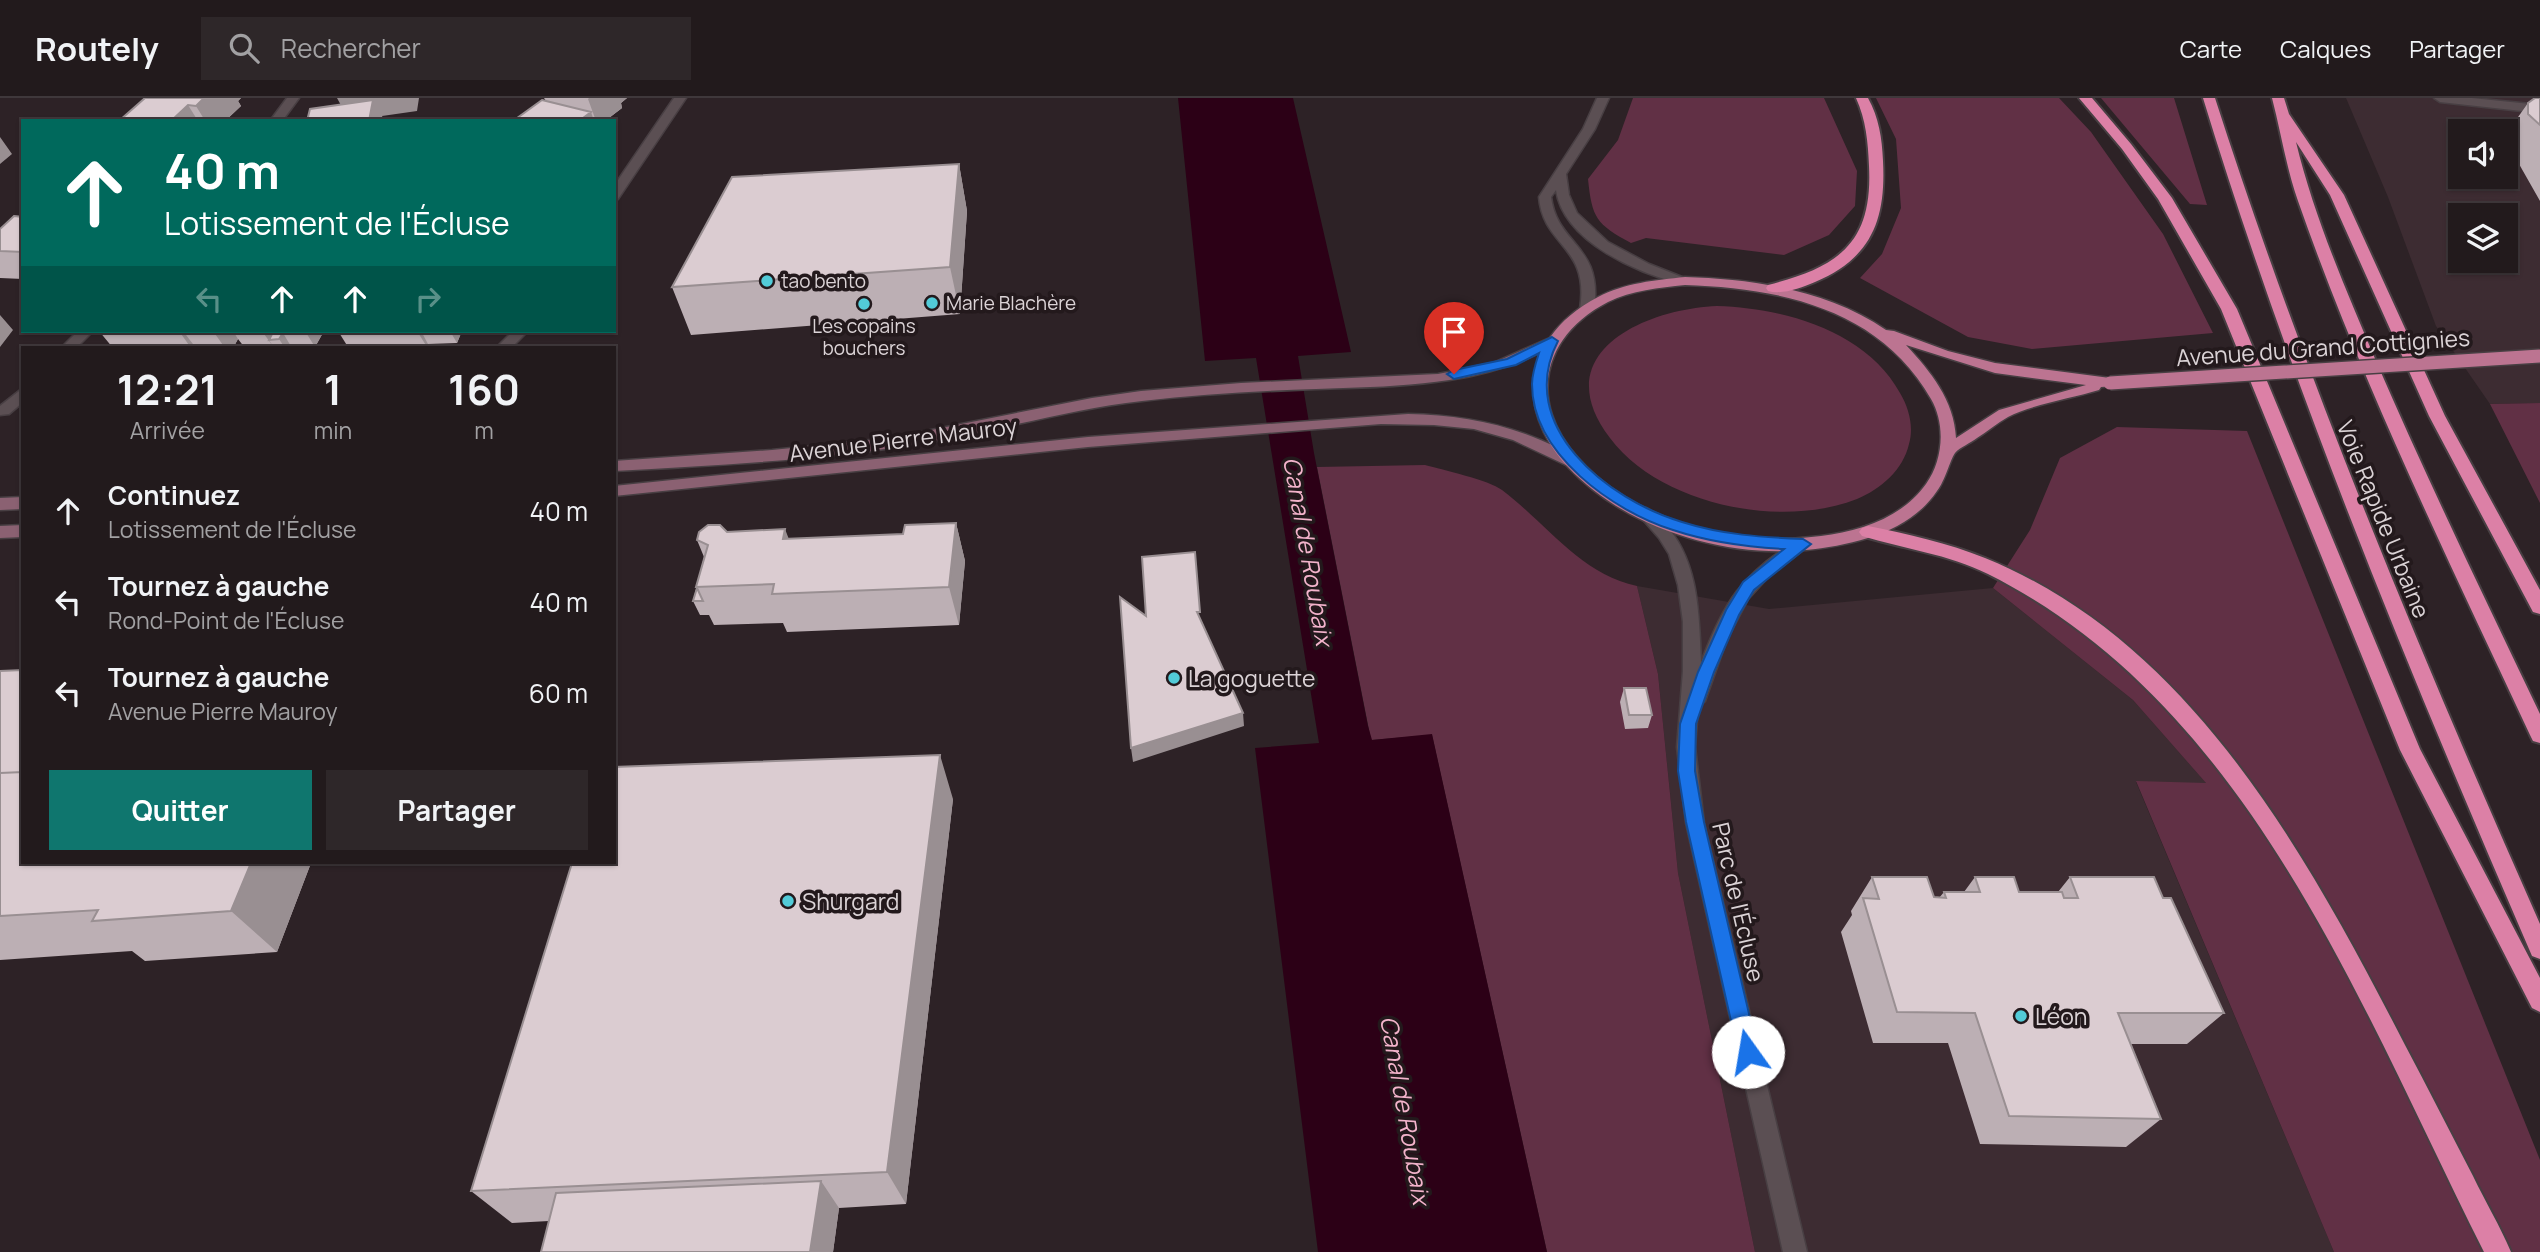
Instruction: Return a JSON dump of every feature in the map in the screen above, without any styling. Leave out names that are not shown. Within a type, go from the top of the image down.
[{"type":"highway","points":[[1773,288],[1799,284],[1837,263],[1865,239],[1871,226],[1878,182],[1872,120],[1862,98]]},
{"type":"highway","points":[[2085,98],[2163,196],[2229,309],[2410,750],[2540,1001]]},
{"type":"highway","name":"Voie Rapide Urbaine","points":[[2209,98],[2239,201],[2344,489],[2540,949]]},
{"type":"highway","points":[[2280,103],[2337,195],[2437,416],[2540,607]]},
{"type":"highway","name":"Voie Rapide Urbaine","points":[[2280,103],[2292,162],[2335,278],[2454,554],[2540,735]]},
{"type":"highway","points":[[1868,532],[1968,558],[2035,591],[2121,652],[2165,692],[2210,741],[2260,806],[2343,943],[2498,1252]]},
{"type":"main road","points":[[1685,281],[1728,281],[1773,288],[1815,300],[1873,328],[1911,359],[1937,394],[1949,432],[1948,451],[1942,471],[1932,489],[1915,506],[1894,521],[1868,532],[1826,542],[1772,545],[1728,540],[1675,526],[1646,514],[1593,481],[1573,462],[1550,431],[1540,399],[1541,368],[1552,341],[1562,329],[1587,309],[1621,292],[1685,281]]},
{"type":"main road","name":"Avenue du Grand Cottignies","points":[[1873,328],[1978,365],[2046,377],[2110,383],[2540,356]]},
{"type":"main road","name":"Avenue Pierre Mauroy","points":[[616,466],[721,461],[855,447],[930,437],[1116,399],[1187,391],[1382,381],[1480,371],[1511,362],[1552,341]]},
{"type":"main road","name":"Avenue du Grand Cottignies","points":[[1948,451],[2004,413],[2036,401],[2110,383]]},
{"type":"main road","name":"Avenue Pierre Mauroy","points":[[616,491],[764,478],[1048,445],[1198,432],[1383,421],[1445,421],[1486,426],[1532,441],[1573,462]]},
{"type":"main road","points":[[0,504],[21,503]]},
{"type":"main road","points":[[0,532],[21,531]]},
{"type":"street","points":[[277,119],[293,98]]},
{"type":"street","points":[[616,192],[680,98]]},
{"type":"street","points":[[1587,309],[1589,289],[1586,269],[1548,215],[1545,197],[1589,129],[1603,98]]},
{"type":"street","points":[[2440,98],[2540,109]]},
{"type":"street","points":[[1560,174],[1559,185],[1567,207],[1600,242],[1637,264],[1685,281]]},
{"type":"street","points":[[70,346],[84,333]]},
{"type":"street","points":[[505,346],[519,333]]},
{"type":"street","points":[[2,411],[21,395]]},
{"type":"street","points":[[2,411],[21,410]]},
{"type":"street","points":[[1646,514],[1665,534],[1677,554],[1686,585],[1691,622],[1692,671],[1688,724]]},
{"type":"street","points":[[1688,724],[1706,672],[1732,614],[1749,586],[1784,555],[1803,544]]},
{"type":"street","name":"Parc de l'Écluse","points":[[1688,724],[1687,771],[1695,822],[1795,1252]]},
{"type":"shaded area","points":[[1633,98],[1824,98],[1857,171],[1855,206],[1829,235],[1784,255],[1646,238],[1631,243],[1603,225],[1598,218],[1591,203],[1588,179],[1618,140]]},
{"type":"shaded area","points":[[1876,98],[2059,98],[2091,132],[2163,234],[2213,333],[2032,349],[1968,337],[1860,278],[1882,254],[1901,208],[1896,139]]},
{"type":"shaded area","points":[[2101,98],[2174,98],[2207,205],[2190,204]]},
{"type":"shaded area","points":[[2346,98],[2540,98],[2540,403],[2490,404],[2436,326],[2388,197]]},
{"type":"shaded area","points":[[1717,306],[1769,312],[1821,327],[1845,339],[1885,372],[1903,399],[1911,424],[1906,453],[1890,478],[1866,495],[1827,508],[1793,512],[1759,511],[1690,495],[1659,480],[1632,461],[1610,438],[1593,408],[1589,382],[1596,360],[1612,341],[1634,327],[1661,316]]},
{"type":"shaded area","points":[[2540,403],[2540,503],[2490,404]]},
{"type":"shaded area","points":[[2117,427],[2247,431],[2540,1160],[2540,1252],[2334,1252],[2136,781],[2206,783],[2133,700],[1993,588],[2030,530],[2060,458]]},
{"type":"shaded area","points":[[1425,465],[1496,486],[1581,559],[1598,571],[1637,586],[1658,674],[1678,873],[1755,1252],[1547,1252],[1432,735],[1371,740],[1317,467]]},
{"type":"shaded area","points":[[1637,586],[1769,609],[1993,588],[2133,700],[2207,784],[2136,782],[2334,1252],[1755,1252],[1678,873],[1658,674]]},
{"type":"water","name":"Canal de Roubaix","points":[[1178,98],[1293,98],[1351,352],[1298,356],[1314,453],[1368,726],[1372,740],[1432,734],[1547,1252],[1318,1252],[1255,748],[1319,743],[1256,358],[1205,361]]},
{"type":"building","points":[[145,98],[204,98],[196,106],[188,105],[173,119],[121,119]]},
{"type":"building","points":[[2540,98],[2540,125],[2528,114],[2528,103]]},
{"type":"building","points":[[373,100],[369,119],[308,119],[310,109]]},
{"type":"building","points":[[542,100],[591,112],[582,119],[516,119]]},
{"type":"building","points":[[959,164],[950,267],[672,287],[732,177]]},
{"type":"building","points":[[14,216],[21,217],[21,252],[0,251],[0,229]]},
{"type":"building","points":[[283,333],[279,339],[269,340],[272,334]]},
{"type":"building","points":[[956,523],[949,587],[772,594],[774,584],[696,587],[708,545],[697,540],[699,532],[708,525],[720,525],[727,532],[785,529],[783,539],[903,534],[905,525]]},
{"type":"building","name":"La goguette","points":[[1195,552],[1200,612],[1197,612],[1243,713],[1131,748],[1120,597],[1146,616],[1142,557]]},
{"type":"building","points":[[697,588],[703,601],[693,601]]},
{"type":"building","points":[[21,670],[21,772],[0,773],[0,671]]},
{"type":"building","points":[[1624,688],[1646,688],[1652,715],[1629,715]]},
{"type":"building","points":[[940,755],[887,1172],[471,1191],[572,864],[616,864],[616,767]]},
{"type":"building","points":[[21,772],[21,864],[251,864],[231,911],[92,921],[98,910],[0,916],[0,773]]},
{"type":"building","name":"Léon","points":[[1872,877],[1927,877],[1934,897],[1946,898],[1944,892],[1980,892],[1975,877],[2014,877],[2019,892],[2062,892],[2064,898],[2078,898],[2070,877],[2154,877],[2163,898],[2171,898],[2224,1013],[2118,1013],[2161,1119],[2009,1116],[1975,1013],[1897,1012],[1863,898],[1879,899]]},
{"type":"building","points":[[821,1181],[810,1252],[541,1252],[556,1193]]},
{"type":"place","name":"tao bento","points":[[767,281]]},
{"type":"place","name":"Marie Blachère","points":[[932,303]]},
{"type":"place","name":"Les copains bouchers","points":[[864,304]]},
{"type":"place","name":"La goguette","points":[[1174,678]]},
{"type":"place","name":"Shurgard","points":[[788,901]]},
{"type":"place","name":"Léon","points":[[2021,1016]]},
{"type":"route","points":[[1454,374],[1480,371],[1511,362],[1552,341],[1545,354],[1539,383],[1543,415],[1560,447],[1593,481],[1646,514],[1675,526],[1739,542],[1803,544],[1784,555],[1749,586],[1732,614],[1706,672],[1688,724],[1687,771],[1695,822],[1748,1052]]}]
